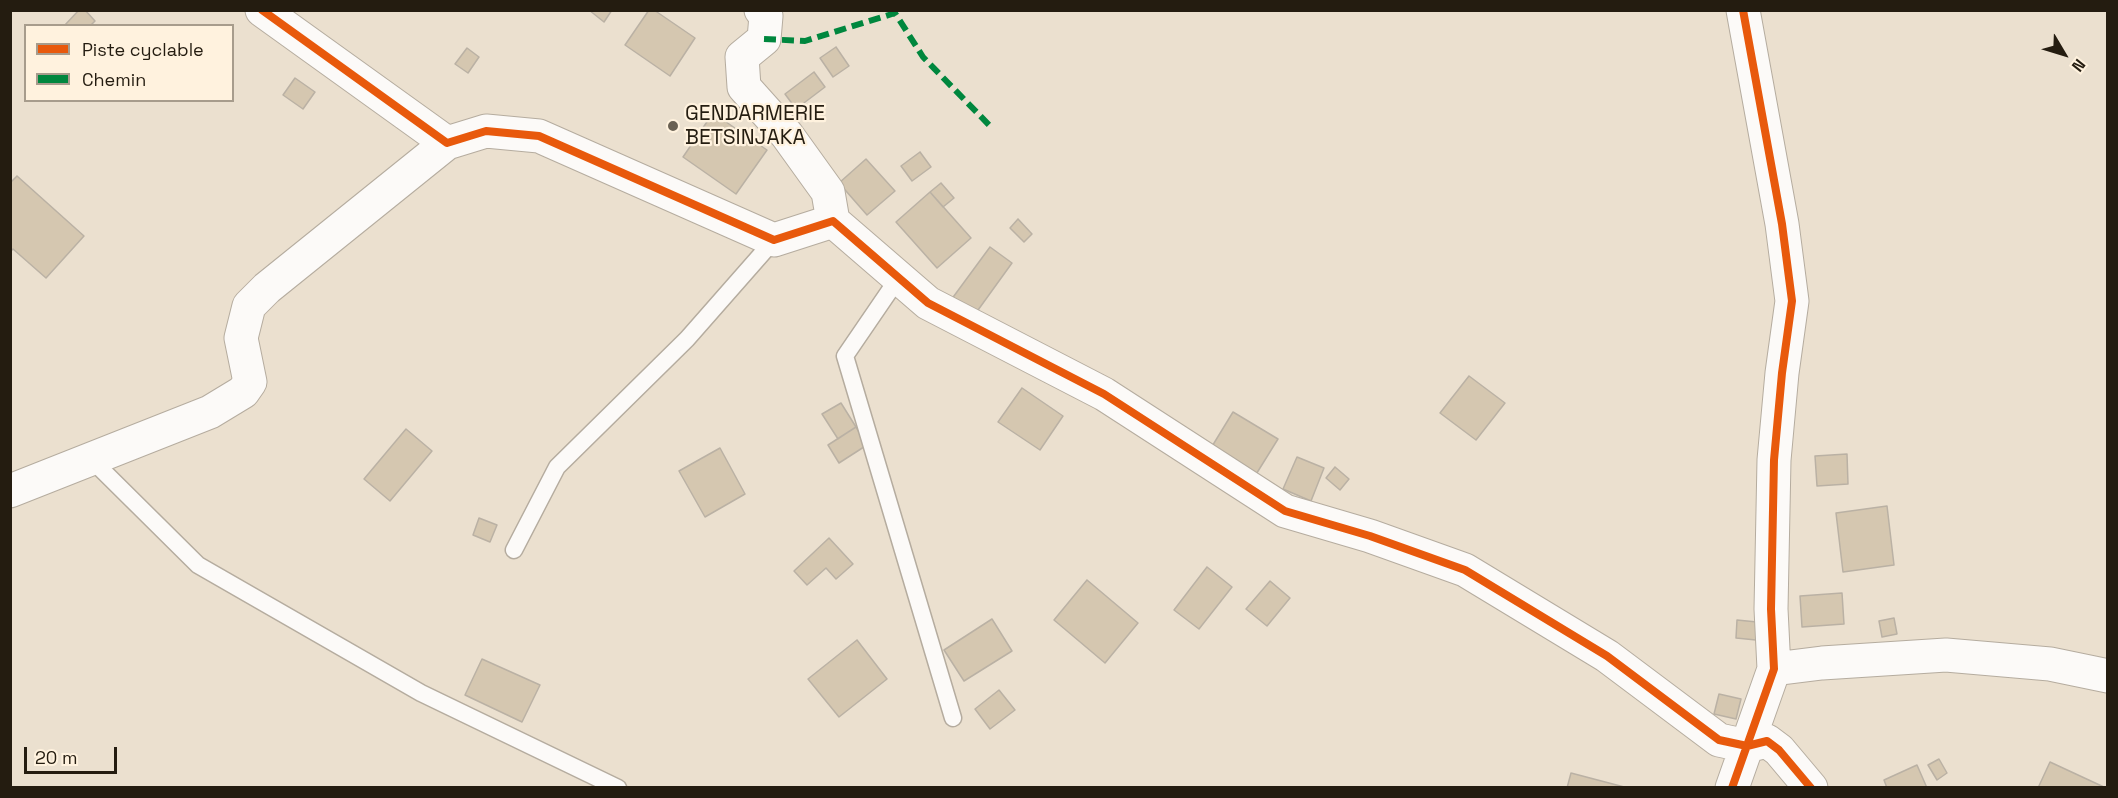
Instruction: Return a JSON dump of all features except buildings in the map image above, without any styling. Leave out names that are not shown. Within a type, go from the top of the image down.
[{"type":"street","points":[[262,10],[447,143]]},
{"type":"street","points":[[761,10],[766,16],[764,39],[742,57],[744,87],[787,135],[828,192],[833,221],[928,303],[1104,394],[1285,511],[1370,536],[1464,570],[1607,656],[1719,740],[1747,746],[1767,741],[1779,750],[1811,788]]},
{"type":"street","points":[[1732,788],[1774,669],[1771,609],[1774,460],[1782,373],[1792,301],[1782,224],[1743,10]]},
{"type":"street","points":[[10,491],[210,412],[243,392],[250,382],[241,338],[249,306],[267,288],[447,143],[486,131],[540,136],[774,240],[833,221]]},
{"type":"street","points":[[1774,669],[1822,663],[1946,655],[2050,664],[2108,676]]},
{"type":"lane","points":[[514,550],[557,467],[687,339],[774,240]]},
{"type":"lane","points":[[899,277],[846,356],[953,718]]},
{"type":"lane","points":[[91,459],[198,565],[421,693],[618,788]]},
{"type":"marked path","points":[[764,39],[805,41],[895,13],[923,57],[992,128]]},
{"type":"cycle path","points":[[262,10],[447,143],[486,131],[539,136],[774,240],[833,221],[928,303],[1104,394],[1285,511],[1370,536],[1465,570],[1607,656],[1719,740],[1747,746],[1767,741],[1779,750],[1811,788]]},
{"type":"cycle path","points":[[1732,788],[1774,669],[1771,609],[1774,460],[1782,373],[1792,301],[1782,224],[1743,10]]},
{"type":"place","name":"GENDARMERIE BETSINJAKA","points":[[673,126]]}]
